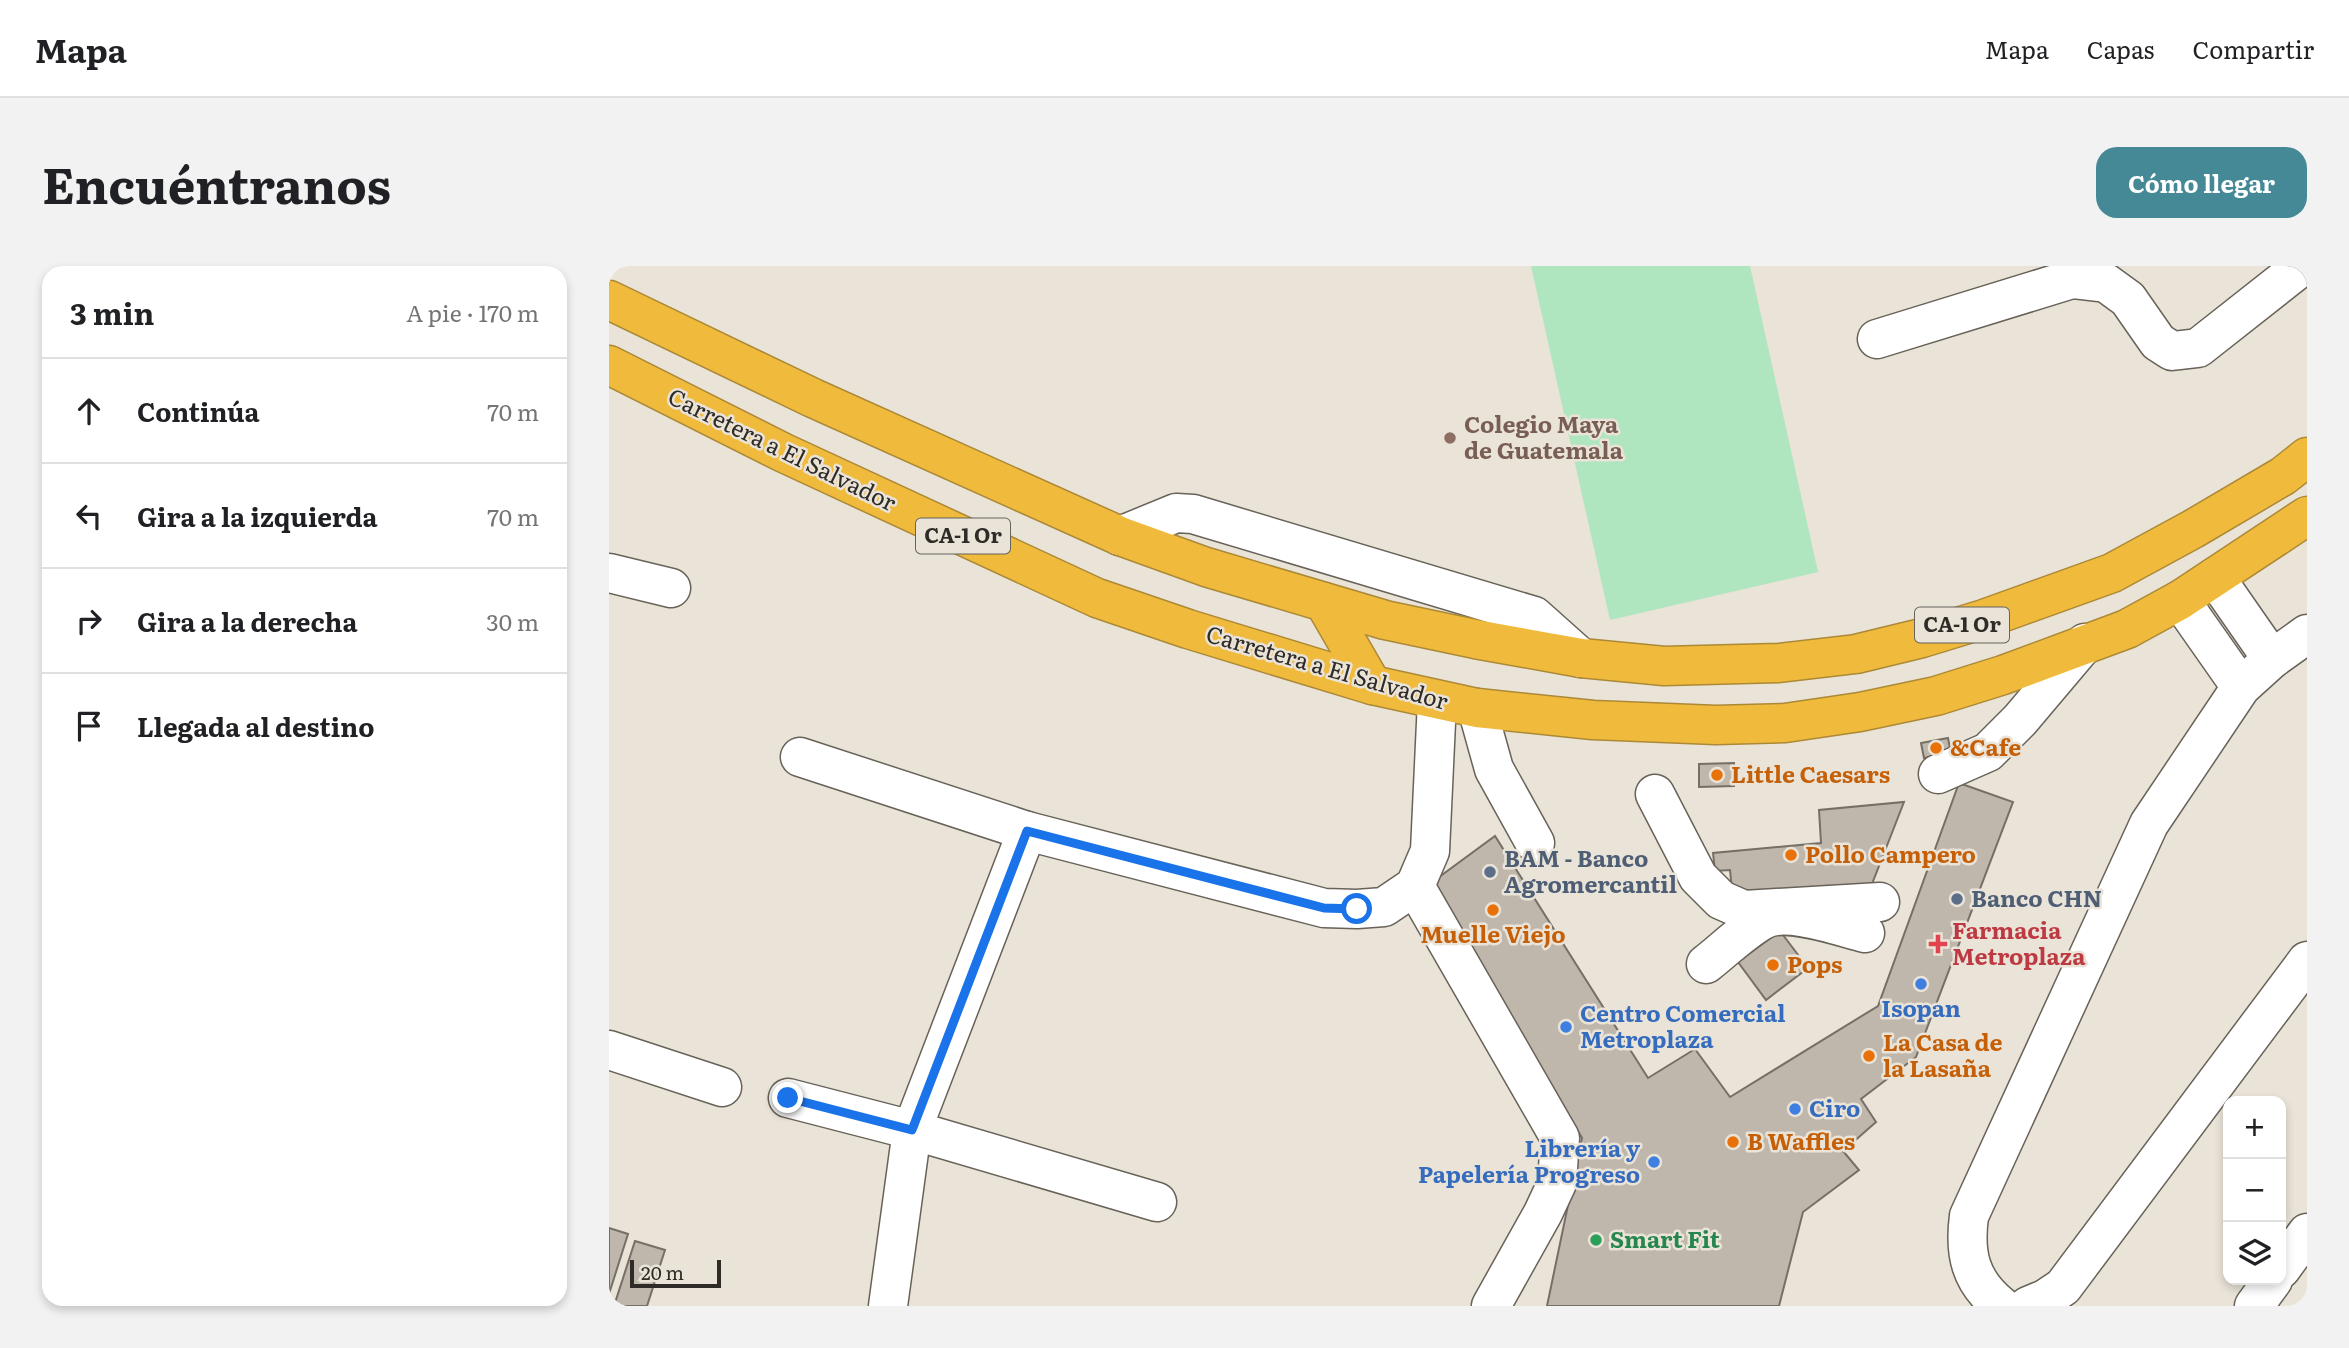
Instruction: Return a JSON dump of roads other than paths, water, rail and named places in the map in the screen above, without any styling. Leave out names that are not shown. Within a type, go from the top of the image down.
[{"type":"highway","points":[[609,286],[724,354]]},
{"type":"highway","name":"CA-1 Or","points":[[609,300],[813,398],[1120,536],[1206,567],[1385,620],[1537,652],[1664,666],[1779,663],[1856,654],[1984,619],[2112,573],[2204,523],[2283,476],[2307,457]]},
{"type":"highway","name":"Carretera a El Salvador","points":[[615,370],[784,453],[1097,598],[1312,667],[1437,701],[1477,708],[1593,720],[1716,725],[1785,723],[1860,712],[1936,696],[2127,629],[2180,600],[2307,516]]},
{"type":"highway","points":[[1324,602],[1372,685]]},
{"type":"highway","points":[[1312,667],[1385,620]]},
{"type":"street","points":[[1877,339],[2072,279],[2106,283],[2128,299],[2158,342],[2172,351],[2197,348],[2302,266]]},
{"type":"street","points":[[1120,536],[1176,513],[1193,514],[1534,616],[1581,658]]},
{"type":"street","points":[[609,573],[671,588]]},
{"type":"street","points":[[2215,577],[2272,659]]},
{"type":"street","points":[[2180,600],[2241,687]]},
{"type":"street","points":[[2001,1306],[1986,1294],[1971,1269],[1965,1241],[1969,1216],[2149,824],[2241,687],[2272,659],[2307,634]]},
{"type":"street","points":[[1938,774],[1988,752],[2020,720],[2085,643]]},
{"type":"street","points":[[800,757],[1027,831],[1324,908],[1384,907],[1415,886],[1430,851],[1437,701]]},
{"type":"street","points":[[1477,708],[1494,769],[1535,843]]},
{"type":"street","points":[[1655,794],[1698,877],[1721,900],[1744,910],[1873,918],[1809,919],[1784,916],[1765,919],[1706,964]]},
{"type":"street","points":[[888,1306],[912,1130],[1027,831]]},
{"type":"street","points":[[1415,886],[1560,1138],[1557,1182],[1492,1306]]},
{"type":"street","points":[[2028,1306],[2063,1287],[2307,961]]},
{"type":"street","points":[[609,1050],[722,1087]]},
{"type":"street","points":[[788,1098],[912,1130],[1157,1202]]},
{"type":"street","points":[[2286,1262],[2307,1233]]},
{"type":"street","points":[[2253,1306],[2269,1285]]},
{"type":"place","name":"Colegio Maya de Guatemala","points":[[1450,438]]},
{"type":"place","name":"&Cafe","points":[[1936,748]]},
{"type":"place","name":"Little Caesars","points":[[1717,775]]},
{"type":"place","name":"Pollo Campero","points":[[1791,855]]},
{"type":"place","name":"BAM - Banco Agromercantil","points":[[1490,872]]},
{"type":"place","name":"Banco CHN","points":[[1957,899]]},
{"type":"place","name":"Muelle Viejo","points":[[1493,910]]},
{"type":"place","name":"Farmacia Metroplaza","points":[[1938,944]]},
{"type":"place","name":"Pops","points":[[1773,965]]},
{"type":"place","name":"Isopan","points":[[1921,984]]},
{"type":"place","name":"Centro Comercial Metroplaza","points":[[1566,1027]]},
{"type":"place","name":"La Casa de la Lasaña","points":[[1869,1056]]},
{"type":"place","name":"Ciro","points":[[1795,1109]]},
{"type":"place","name":"B Waffles","points":[[1733,1142]]},
{"type":"place","name":"Librería y Papelería Progreso","points":[[1654,1162]]},
{"type":"place","name":"Smart Fit","points":[[1596,1240]]}]
